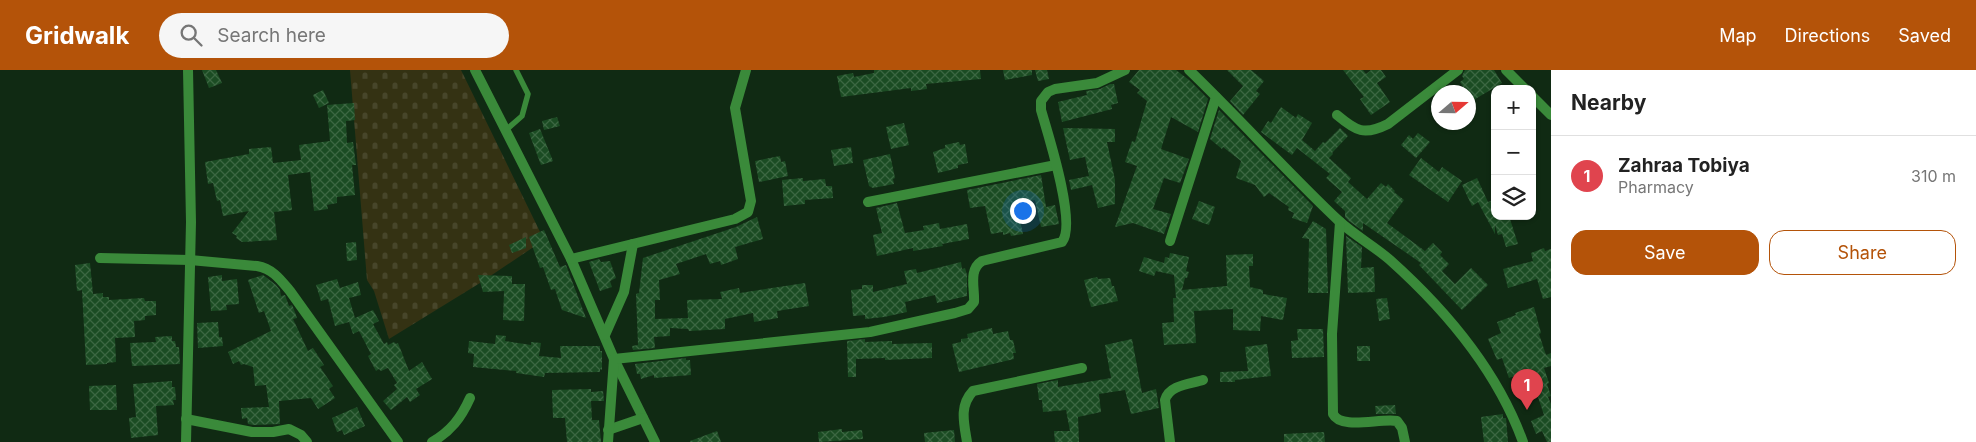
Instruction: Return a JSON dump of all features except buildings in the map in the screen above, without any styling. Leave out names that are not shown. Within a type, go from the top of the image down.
[{"type":"street","points":[[186,442],[190,260],[188,70]]},
{"type":"street","points":[[475,70],[570,259],[614,358],[655,442]]},
{"type":"street","points":[[570,259],[735,219],[748,212],[751,201],[735,108],[746,70]]},
{"type":"street","points":[[614,358],[870,332],[962,312],[968,309],[974,302],[973,271],[977,264],[1000,255],[1044,248],[1064,240],[1066,216],[1056,164],[1041,110],[1044,96],[1055,89],[1097,83],[1125,70]]},
{"type":"street","points":[[1190,70],[1340,222],[1390,260],[1452,323],[1493,376],[1513,414],[1523,442]]},
{"type":"street","points":[[1337,115],[1361,131],[1379,128],[1388,124],[1458,70]]},
{"type":"street","points":[[1506,70],[1521,85]]},
{"type":"street","points":[[1170,241],[1216,98]]},
{"type":"street","points":[[1536,100],[1551,115]]},
{"type":"street","points":[[868,202],[1056,164]]},
{"type":"street","points":[[1340,222],[1332,334],[1332,414],[1335,418],[1344,422],[1397,421],[1402,428],[1405,442]]},
{"type":"street","points":[[605,335],[624,292],[633,244]]},
{"type":"street","points":[[100,258],[190,260],[266,268],[274,273],[290,291],[398,442]]},
{"type":"street","points":[[608,442],[614,358]]},
{"type":"street","points":[[967,442],[963,417],[964,405],[966,398],[973,391],[1082,368]]},
{"type":"street","points":[[1170,442],[1165,400],[1167,394],[1172,390],[1203,380]]},
{"type":"street","points":[[432,442],[445,435],[455,425],[463,414],[470,398]]},
{"type":"street","points":[[608,430],[644,418]]},
{"type":"street","points":[[186,419],[252,432],[273,432],[289,429],[301,435],[307,442]]},
{"type":"lane","points":[[506,130],[522,116],[528,94],[516,70]]},
{"type":"green space","points":[[350,70],[461,70],[544,240],[480,283],[389,339],[374,291],[367,280]]},
{"type":"place","name":"Zahraa Tobiya","points":[[1527,410]]}]
